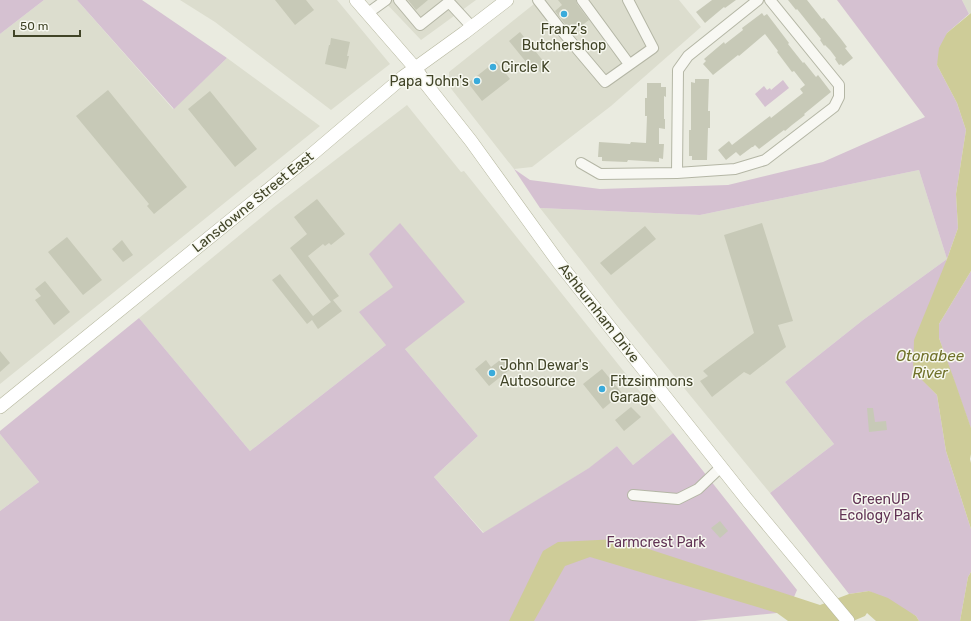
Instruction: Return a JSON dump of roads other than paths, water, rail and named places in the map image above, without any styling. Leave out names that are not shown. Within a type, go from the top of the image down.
[{"type":"main road","name":"Ashburnham Drive","points":[[356,0],[416,68],[426,84],[471,141],[559,263],[721,467],[848,621]]},
{"type":"main road","name":"Lansdowne Street East","points":[[0,407],[310,156],[403,78],[507,0]]},
{"type":"lane","points":[[368,13],[386,0]]},
{"type":"lane","points":[[399,0],[420,25],[449,1],[472,27]]},
{"type":"lane","points":[[538,0],[605,82],[653,48],[628,0]]},
{"type":"lane","points":[[582,0],[629,64]]},
{"type":"lane","points":[[677,173],[678,70],[688,56],[758,0]]},
{"type":"lane","points":[[581,163],[600,174],[677,173],[735,169],[765,160],[834,107],[839,97],[839,85],[770,0]]},
{"type":"lane","points":[[633,495],[678,499],[698,489],[721,467]]},
{"type":"water","name":"Otonabee River","points":[[971,13],[971,271],[939,324],[939,338],[971,428],[971,529],[946,451],[937,395],[913,371],[914,340],[958,228],[956,194],[966,130],[957,103],[937,65],[939,48],[947,33]]},
{"type":"water","points":[[618,539],[820,605],[849,594],[869,591],[888,598],[916,616],[919,621],[876,621],[867,613],[865,616],[853,621],[788,621],[777,613],[590,557],[565,566],[534,621],[509,621],[543,551],[558,542]]},
{"type":"water","points":[[971,572],[971,621],[960,621],[968,577]]},
{"type":"place","name":"Franz's Butchershop","points":[[564,14]]},
{"type":"place","name":"Circle K","points":[[493,67]]},
{"type":"place","name":"Papa John's","points":[[477,81]]},
{"type":"place","name":"John Dewar's Autosource","points":[[492,373]]},
{"type":"place","name":"Fitzsimmons Garage","points":[[602,389]]},
{"type":"park label","name":"GreenUP Ecology Park","points":[[881,508]]},
{"type":"park label","name":"Farmcrest Park","points":[[656,542]]}]
